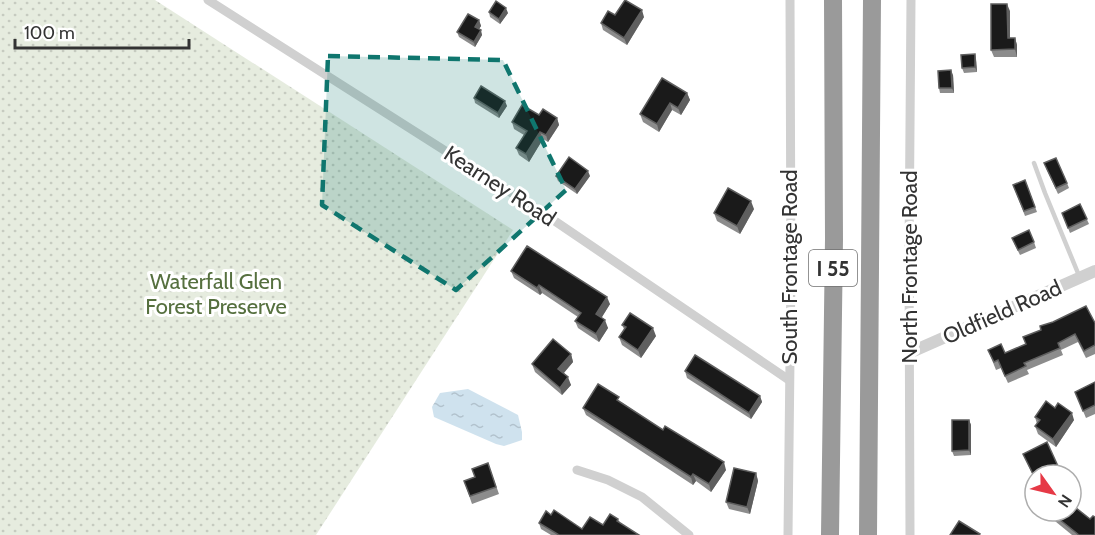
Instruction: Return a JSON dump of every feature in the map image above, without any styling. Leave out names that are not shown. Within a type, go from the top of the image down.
[{"type":"highway","name":"I 55","points":[[830,535],[834,239],[833,0]]},
{"type":"highway","name":"I 55","points":[[868,535],[872,0]]},
{"type":"street","name":"Kearney Road","points":[[208,0],[220,3],[543,213],[789,380]]},
{"type":"street","name":"South Frontage Road","points":[[788,535],[791,272],[790,0]]},
{"type":"street","name":"North Frontage Road","points":[[910,535],[911,0]]},
{"type":"street","name":"Oldfield Road","points":[[909,352],[1095,271]]},
{"type":"street","points":[[578,470],[608,480],[642,497],[688,535]]},
{"type":"lane","points":[[1034,163],[1044,193],[1080,278]]},
{"type":"highlighted area","points":[[328,56],[503,60],[566,190],[456,290],[322,205]]},
{"type":"green space","name":"Waterfall Glen Forest Preserve","points":[[0,0],[155,0],[513,230],[316,535],[0,535]]},
{"type":"water","points":[[468,389],[518,415],[522,440],[504,446],[496,444],[434,417],[432,407],[440,393]]},
{"type":"building","points":[[625,0],[642,10],[624,38],[601,23],[608,11],[615,15]]},
{"type":"building","points":[[496,1],[506,8],[499,19],[489,12]]},
{"type":"building","points":[[991,4],[1007,4],[1008,38],[1015,38],[1015,49],[991,50]]},
{"type":"building","points":[[468,14],[479,20],[475,27],[481,30],[474,42],[457,32]]},
{"type":"building","points":[[975,54],[975,67],[962,68],[961,55]]},
{"type":"building","points":[[951,70],[952,88],[939,88],[938,71]]},
{"type":"building","points":[[662,78],[687,93],[678,108],[670,103],[657,124],[640,114]]},
{"type":"building","points":[[481,86],[505,101],[498,113],[474,98]]},
{"type":"building","points":[[522,105],[539,115],[543,109],[557,118],[546,135],[540,132],[526,154],[516,148],[527,131],[512,122]]},
{"type":"building","points":[[569,157],[588,171],[575,189],[556,176]]},
{"type":"building","points":[[1056,158],[1067,183],[1056,188],[1044,163]]},
{"type":"building","points":[[1025,180],[1035,207],[1024,211],[1013,185]]},
{"type":"building","points":[[728,188],[751,201],[737,226],[714,213]]},
{"type":"building","points":[[1080,204],[1087,219],[1068,228],[1062,213]]},
{"type":"building","points":[[1029,230],[1034,242],[1018,250],[1012,238]]},
{"type":"building","points":[[527,246],[607,297],[596,314],[605,320],[596,334],[575,321],[581,313],[539,285],[537,288],[511,271]]},
{"type":"building","points":[[1086,306],[1095,323],[1095,345],[1084,351],[1075,334],[1058,343],[1060,348],[1024,363],[1026,366],[1005,376],[998,360],[994,362],[988,350],[1001,344],[1005,353],[1026,344],[1023,337],[1041,330],[1040,326]]},
{"type":"building","points":[[630,313],[653,328],[638,350],[619,337],[626,327],[622,325]]},
{"type":"building","points":[[553,339],[571,354],[558,369],[568,377],[560,388],[532,364]]},
{"type":"building","points":[[695,355],[760,396],[749,413],[685,371]]},
{"type":"building","points":[[1095,382],[1095,405],[1083,411],[1075,392]]},
{"type":"building","points":[[598,384],[619,397],[617,400],[663,430],[665,426],[724,462],[709,484],[693,474],[691,477],[583,408]]},
{"type":"building","points":[[1046,401],[1055,408],[1058,403],[1072,413],[1053,439],[1035,426],[1040,420],[1035,417]]},
{"type":"building","points":[[952,420],[969,420],[969,450],[952,451]]},
{"type":"building","points":[[1047,442],[1057,463],[1028,463],[1023,454]]},
{"type":"building","points":[[488,463],[496,487],[470,496],[464,481],[475,477],[472,469]]},
{"type":"building","points":[[734,468],[756,473],[747,507],[726,502]]},
{"type":"building","points":[[554,510],[582,529],[590,517],[603,525],[610,514],[639,535],[559,535],[539,523],[546,511],[551,515]]},
{"type":"building","points":[[1083,513],[1090,519],[1095,517],[1095,535],[1079,535],[1064,523],[1083,523]]},
{"type":"building","points":[[959,521],[980,534],[950,535]]}]
